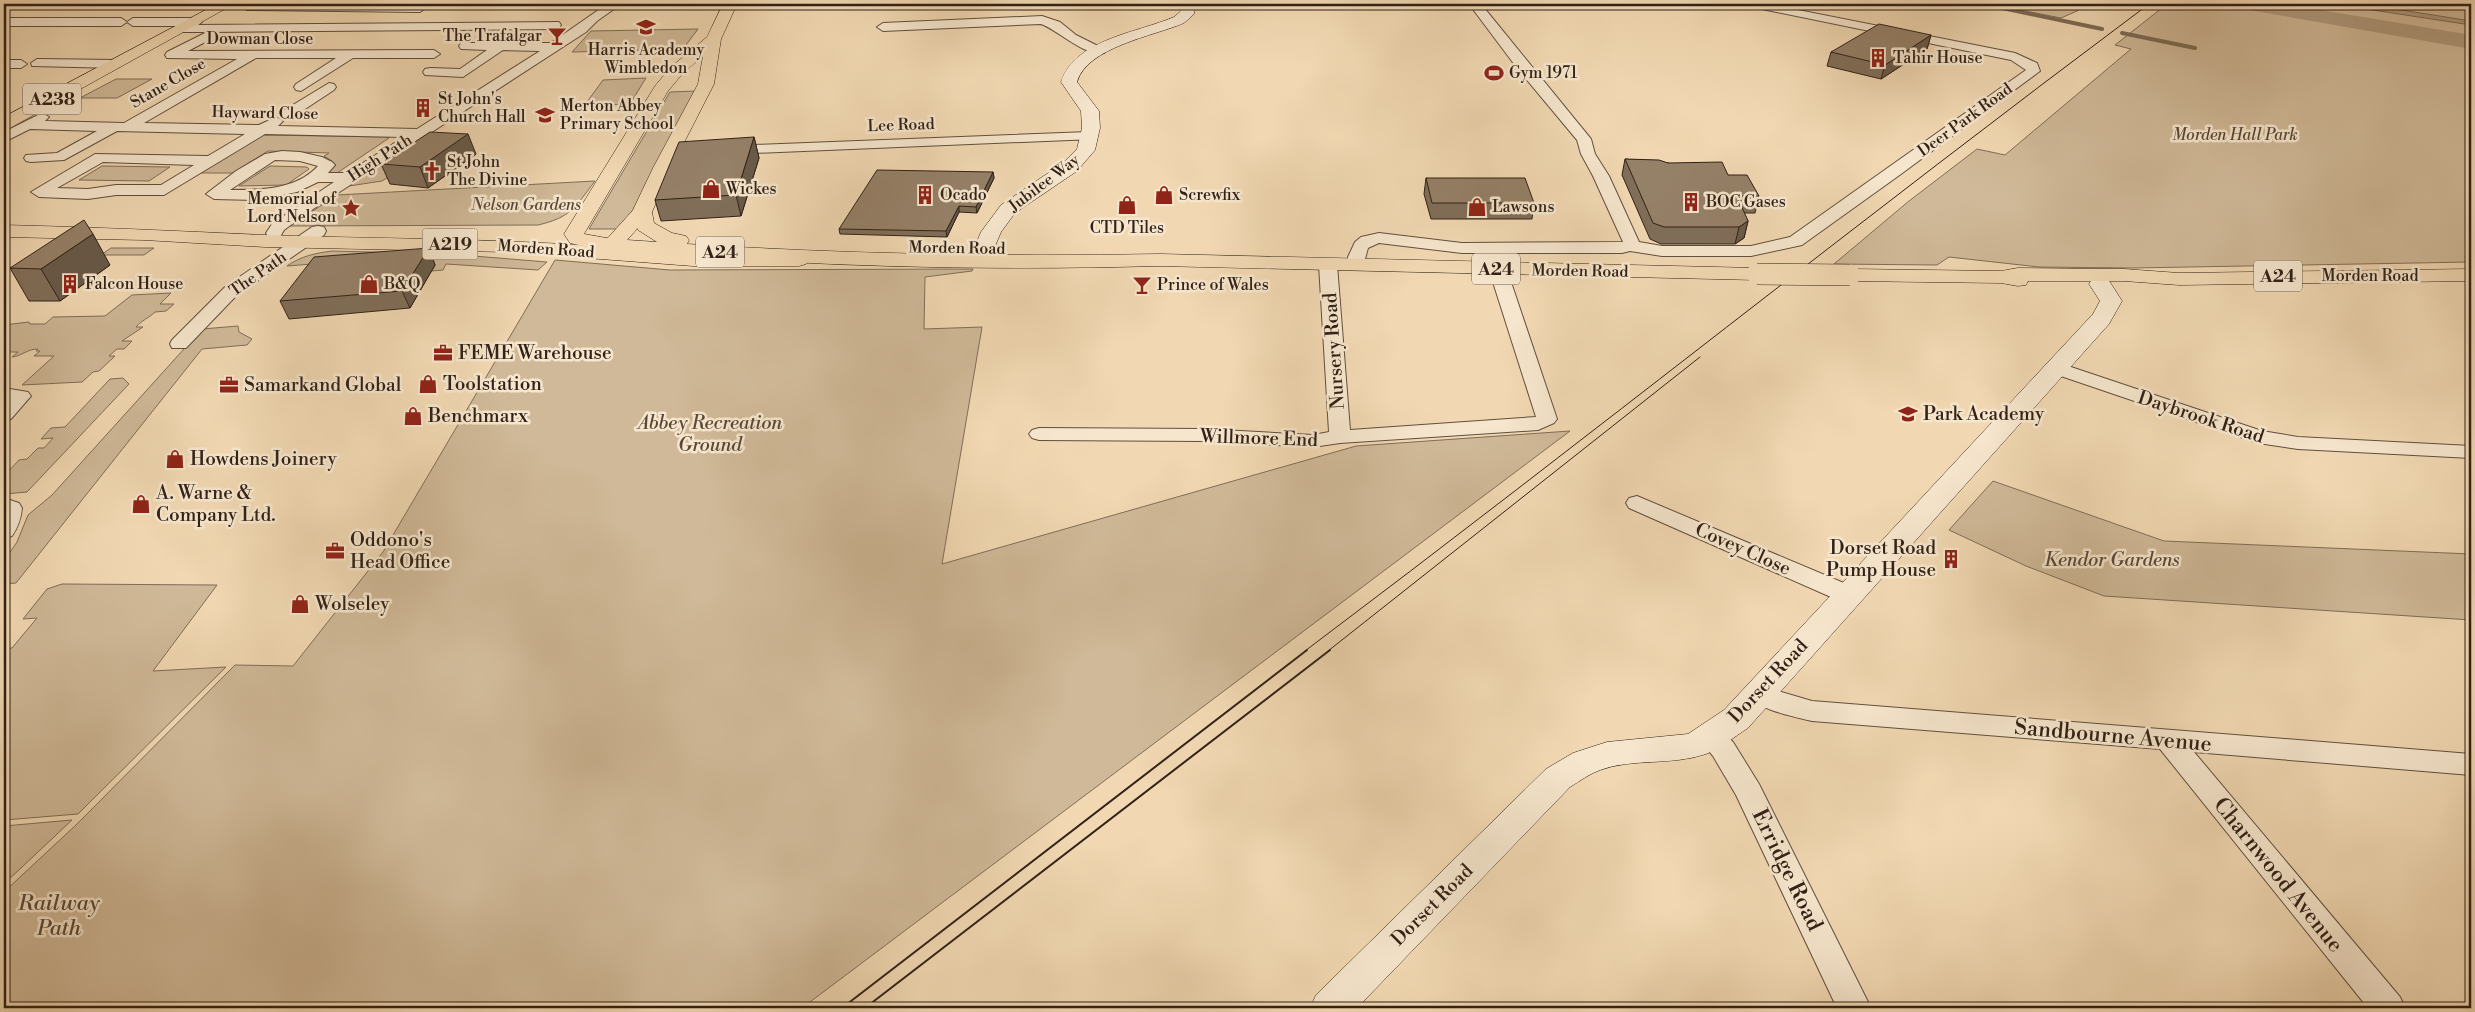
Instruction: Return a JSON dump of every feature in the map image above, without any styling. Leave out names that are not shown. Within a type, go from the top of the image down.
[{"type":"main road","name":"A238","points":[[4,124],[227,4]]},
{"type":"main road","points":[[610,244],[642,212],[662,168],[706,84],[713,38],[730,4]]},
{"type":"main road","name":"Jubilee Way","points":[[982,255],[998,221],[1008,209],[1075,163],[1086,150],[1091,119],[1087,104],[1069,82],[1069,74],[1079,60],[1100,50],[1168,26],[1187,14],[1189,4]]},
{"type":"main road","points":[[579,226],[661,89],[677,70],[713,38]]},
{"type":"main road","name":"A24","points":[[642,212],[645,226],[667,239]]},
{"type":"main road","name":"Morden Road","points":[[4,232],[312,236],[579,226],[574,237],[583,241],[610,244],[693,260],[982,255]]},
{"type":"main road","name":"Morden Road","points":[[144,234],[274,233],[479,245],[610,244],[667,239],[982,255],[1356,266],[2000,278],[2024,281],[2100,284],[2161,283],[2179,279]]},
{"type":"main road","name":"Morden Road","points":[[2000,278],[2018,274],[2124,275],[2179,279],[2471,275]]},
{"type":"main road","name":"Dorset Road","points":[[1330,1008],[1558,778],[1594,758],[1615,753],[1676,749],[1694,744],[1711,737],[1736,719],[2111,306],[2109,294],[2100,284]]},
{"type":"street","name":"High Path","points":[[274,233],[286,221],[349,178],[554,47],[615,4]]},
{"type":"street","points":[[1356,266],[1356,251],[1363,243],[1372,239],[1384,238],[1447,247],[1622,248],[1629,246],[1631,242],[1601,176],[1588,154],[1584,139],[1522,65],[1498,31],[1475,4]]},
{"type":"street","name":"Deer Park Road","points":[[1629,246],[1662,251],[1735,251],[1767,248],[1796,241],[2033,71],[2032,66],[2015,57],[1752,4]]},
{"type":"street","points":[[251,8],[423,6]]},
{"type":"street","points":[[301,87],[423,6]]},
{"type":"street","points":[[883,27],[1042,20],[1056,25],[1072,38],[1100,50]]},
{"type":"street","points":[[4,22],[196,22]]},
{"type":"street","points":[[182,29],[561,25],[589,23]]},
{"type":"street","name":"Dowman Close","points":[[207,36],[165,58],[254,55],[434,54]]},
{"type":"street","points":[[465,46],[554,47]]},
{"type":"street","points":[[430,72],[463,73],[500,47]]},
{"type":"street","points":[[353,71],[378,54]]},
{"type":"street","name":"Stane Close","points":[[119,128],[254,55]]},
{"type":"street","points":[[4,64],[22,64]]},
{"type":"street","points":[[37,64],[117,64]]},
{"type":"street","points":[[210,161],[100,156],[39,192],[88,194],[116,190],[164,190],[337,81]]},
{"type":"street","name":"Hayward Close","points":[[4,138],[42,117]]},
{"type":"street","name":"Hayward Close","points":[[29,125],[418,134]]},
{"type":"street","points":[[31,158],[59,157],[119,128]]},
{"type":"street","name":"Lee Road","points":[[716,143],[752,149],[1089,136]]},
{"type":"street","points":[[271,156],[313,158],[323,161],[327,165],[316,177],[305,184],[275,193],[259,195],[214,194],[271,156]]},
{"type":"street","points":[[189,174],[242,176]]},
{"type":"street","points":[[316,177],[349,178]]},
{"type":"street","name":"The Path","points":[[179,344],[231,291],[312,236]]},
{"type":"street","name":"Nursery Road","points":[[1328,265],[1340,437]]},
{"type":"street","name":"Willmore End","points":[[1039,434],[1204,435],[1313,441],[1340,437],[1538,424],[1547,419],[1501,279],[1501,269]]},
{"type":"street","name":"The Path","points":[[201,321],[222,320]]},
{"type":"street","name":"Daybrook Road","points":[[2056,368],[2258,437],[2298,443],[2471,452]]},
{"type":"street","points":[[4,415],[18,401],[12,395]]},
{"type":"street","name":"Covey Close","points":[[1637,503],[1849,595]]},
{"type":"street","points":[[4,531],[9,522],[7,506]]},
{"type":"street","name":"Sandbourne Avenue","points":[[1758,694],[1797,708],[1812,711],[2471,764]]},
{"type":"street","name":"Erridge Road","points":[[1711,737],[1723,749],[1749,792],[1854,1008]]},
{"type":"street","name":"Charnwood Avenue","points":[[2169,741],[2388,1008]]},
{"type":"green space","points":[[1989,4],[2087,4],[2061,18]]},
{"type":"green space","name":"Morden Hall Park","points":[[2167,4],[2471,4],[2471,262],[2133,268],[2039,267],[1949,257],[1937,265],[1834,264],[1909,201],[1977,149],[2005,155],[2131,49],[2115,45]]},
{"type":"green space","points":[[698,29],[683,49],[572,52],[591,31]]},
{"type":"green space","points":[[646,78],[630,104],[584,106],[603,80]]},
{"type":"green space","points":[[116,79],[152,79],[117,98],[80,98]]},
{"type":"green space","points":[[695,91],[623,229],[589,229],[670,92]]},
{"type":"green space","points":[[263,135],[389,138],[337,173],[326,176],[332,161],[324,156],[329,153],[268,151],[233,173],[201,173],[201,171]]},
{"type":"green space","points":[[402,150],[413,161],[382,181],[349,186]]},
{"type":"green space","points":[[102,166],[170,167],[149,181],[79,180]]},
{"type":"green space","points":[[270,166],[307,167],[309,169],[286,185],[239,186]]},
{"type":"green space","name":"Nelson Gardens","points":[[595,181],[572,210],[549,222],[538,225],[290,226],[337,195]]},
{"type":"green space","points":[[111,248],[154,248],[144,255],[101,255]]},
{"type":"green space","points":[[332,251],[449,254],[547,262],[538,270],[446,264],[443,270],[432,271],[435,265],[414,256],[287,266],[309,256]]},
{"type":"green space","points":[[555,260],[670,270],[973,269],[972,271],[925,277],[924,329],[982,327],[942,564],[1356,446],[1570,431],[802,1008],[4,1008],[4,892],[77,824],[235,665],[293,666],[383,552]]},
{"type":"green space","points":[[171,293],[160,304],[174,304],[166,311],[155,312],[136,327],[143,327],[122,341],[132,341],[124,349],[117,349],[109,356],[115,356],[99,371],[93,372],[82,382],[22,385],[54,356],[34,356],[40,351],[36,351],[38,349],[12,357],[18,352],[4,352],[4,325],[29,322],[30,324],[45,324],[53,317],[105,316],[132,295]]},
{"type":"green space","points":[[238,326],[239,332],[252,339],[247,345],[202,349],[16,583],[4,584],[4,561],[17,542],[28,515],[52,495],[202,329]]},
{"type":"green space","points":[[123,378],[129,384],[27,492],[4,494],[4,476],[19,460],[27,459],[38,448],[44,448],[53,438],[41,439],[51,428],[65,427],[110,379]]},
{"type":"green space","name":"Kendor Gardens","points":[[1993,481],[2164,541],[2471,554],[2471,620],[2104,596],[2026,566],[1949,530]]},
{"type":"green space","points":[[62,584],[217,585],[153,671],[226,667],[78,814],[4,820],[4,649],[12,648],[37,618],[23,619],[47,589]]},
{"type":"green space","points":[[72,820],[4,884],[4,826]]},
{"type":"shaded area","points":[[2333,4],[2364,4],[2471,21],[2471,25]]},
{"type":"building","points":[[1879,24],[1931,35],[1885,65],[1831,52]]},
{"type":"building","points":[[430,132],[468,134],[420,167],[381,164]]},
{"type":"building","points":[[754,137],[736,195],[655,200],[679,142]]},
{"type":"building","name":"BOC Gases","points":[[1625,159],[1659,160],[1668,163],[1722,162],[1728,175],[1747,175],[1759,196],[1737,196],[1748,221],[1739,227],[1664,227],[1653,223]]},
{"type":"building","name":"Ocado","points":[[877,170],[993,172],[976,207],[959,206],[946,231],[839,229]]},
{"type":"building","points":[[1426,178],[1525,178],[1534,203],[1432,203]]},
{"type":"building","points":[[84,220],[93,234],[41,269],[10,268]]},
{"type":"building","points":[[429,248],[402,291],[280,301],[314,257]]},
{"type":"waterway","points":[[1983,4],[2102,29]]},
{"type":"waterway","points":[[2249,4],[2471,42]]},
{"type":"waterway","points":[[2122,33],[2195,48]]},
{"type":"tram line","points":[[1305,651],[2149,4]]},
{"type":"tram line","points":[[1328,651],[1700,357]]},
{"type":"tram line","points":[[842,1008],[1307,650]]},
{"type":"tram line","points":[[865,1008],[1330,650]]},
{"type":"place","name":"Harris Academy Wimbledon","points":[[646,27]]},
{"type":"place","name":"The Trafalgar","points":[[557,36]]},
{"type":"place","name":"Tahir House","points":[[1878,58]]},
{"type":"place","name":"Gym 1971","points":[[1494,73]]},
{"type":"place","name":"St John's Church Hall","points":[[423,108]]},
{"type":"place","name":"Merton Abbey Primary School","points":[[545,115]]},
{"type":"place","name":"St John The Divine","points":[[432,171]]},
{"type":"place","name":"Wickes","points":[[711,189]]},
{"type":"place","name":"Ocado","points":[[925,195]]},
{"type":"place","name":"Screwfix","points":[[1164,195]]},
{"type":"place","name":"BOC Gases","points":[[1691,202]]},
{"type":"place","name":"CTD Tiles","points":[[1127,205]]},
{"type":"place","name":"Lawsons","points":[[1477,207]]},
{"type":"place","name":"Memorial of Lord Nelson","points":[[351,208]]},
{"type":"place","name":"Falcon House","points":[[70,284]]},
{"type":"place","name":"B&Q","points":[[369,284]]},
{"type":"place","name":"Prince of Wales","points":[[1142,285]]},
{"type":"place","name":"FEME Warehouse","points":[[443,353]]},
{"type":"place","name":"Toolstation","points":[[428,384]]},
{"type":"place","name":"Samarkand Global","points":[[229,385]]},
{"type":"place","name":"Park Academy","points":[[1908,414]]},
{"type":"place","name":"Benchmarx","points":[[413,416]]},
{"type":"place","name":"Howdens Joinery","points":[[175,459]]},
{"type":"place","name":"A. Warne & Company Ltd.","points":[[141,504]]},
{"type":"place","name":"Oddono's Head Office","points":[[335,551]]},
{"type":"place","name":"Dorset Road Pump House","points":[[1951,559]]},
{"type":"place","name":"Wolseley","points":[[300,604]]},
{"type":"park label","name":"Abbey Recreation Ground","points":[[710,434]]},
{"type":"park label","name":"Railway Path","points":[[59,916]]}]
